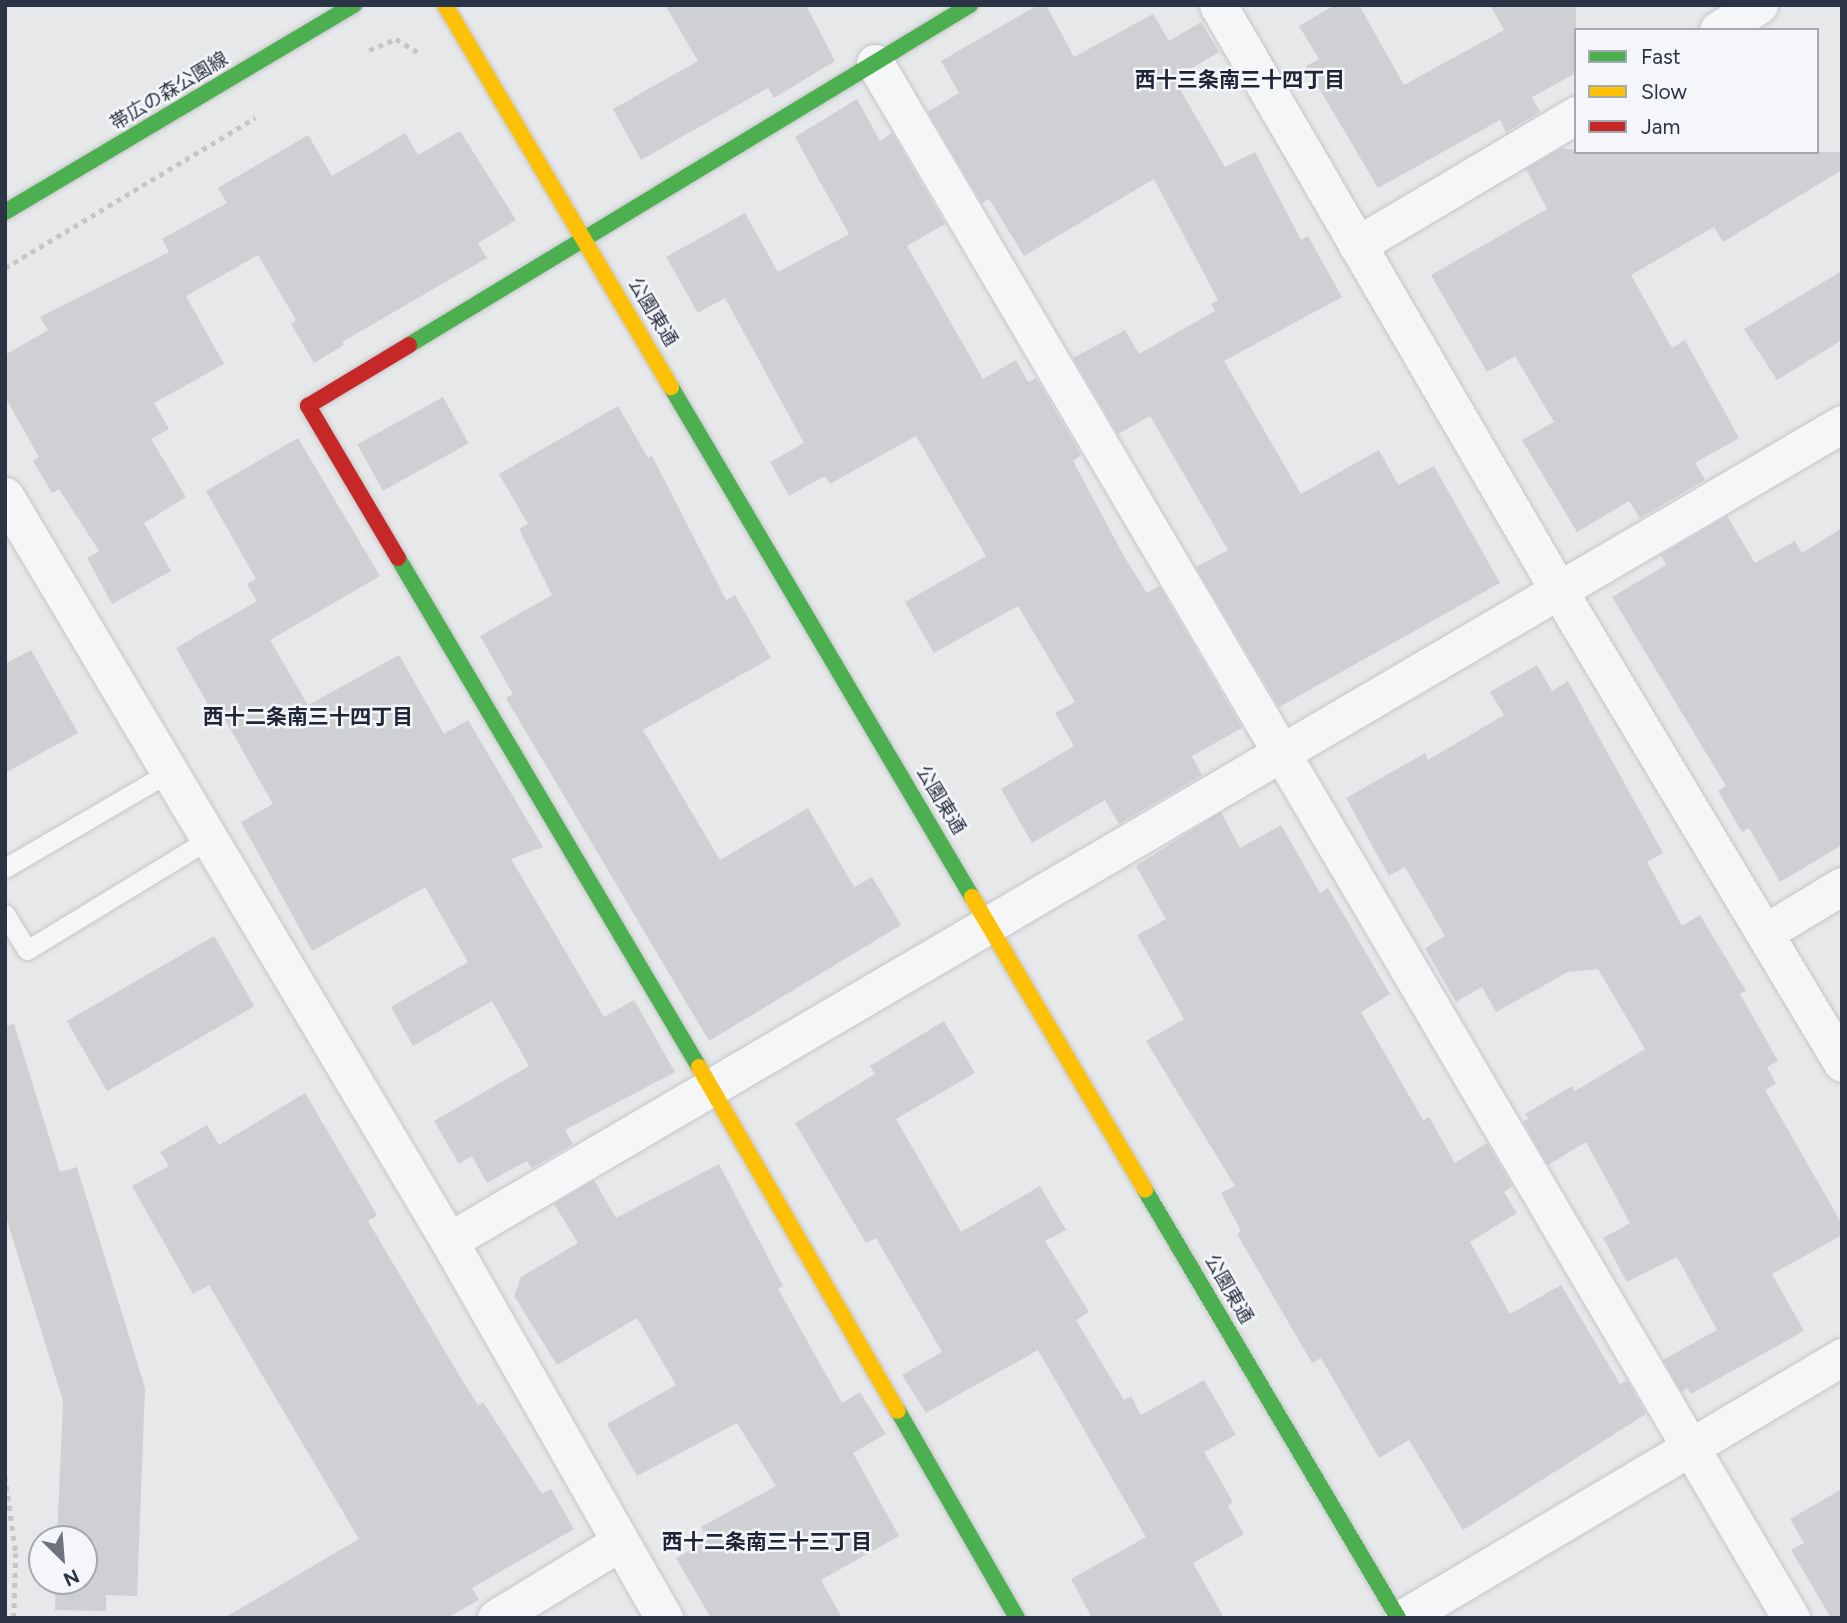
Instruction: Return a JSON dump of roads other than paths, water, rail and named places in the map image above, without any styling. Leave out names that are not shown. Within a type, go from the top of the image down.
[{"type":"street","name":"帯広の森公園線","points":[[5,212],[354,5]]},
{"type":"street","name":"公園東通","points":[[445,5],[586,239],[1398,1618]]},
{"type":"street","points":[[970,5],[308,406],[712,1089],[1017,1618]]},
{"type":"street","points":[[1218,5],[1559,592],[1766,932],[1842,1063]]},
{"type":"street","points":[[1721,28],[1759,5]]},
{"type":"street","points":[[875,63],[1791,1618]]},
{"type":"street","points":[[1357,245],[1574,116]]},
{"type":"street","points":[[449,1241],[712,1089],[1280,750],[1559,592],[1842,424]]},
{"type":"street","points":[[5,496],[449,1241],[664,1618]]},
{"type":"street","points":[[1766,932],[1842,886]]},
{"type":"street","points":[[1403,1618],[1842,1357]]},
{"type":"street","points":[[496,1618],[620,1542]]},
{"type":"lane","points":[[5,868],[169,772]]},
{"type":"lane","points":[[5,915],[27,950],[209,839]]},
{"type":"district","name":"西十三条南三十四丁目","points":[[1240,80]]},
{"type":"district","name":"西十二条南三十四丁目","points":[[308,717]]},
{"type":"district","name":"西十二条南三十三丁目","points":[[767,1542]]}]
